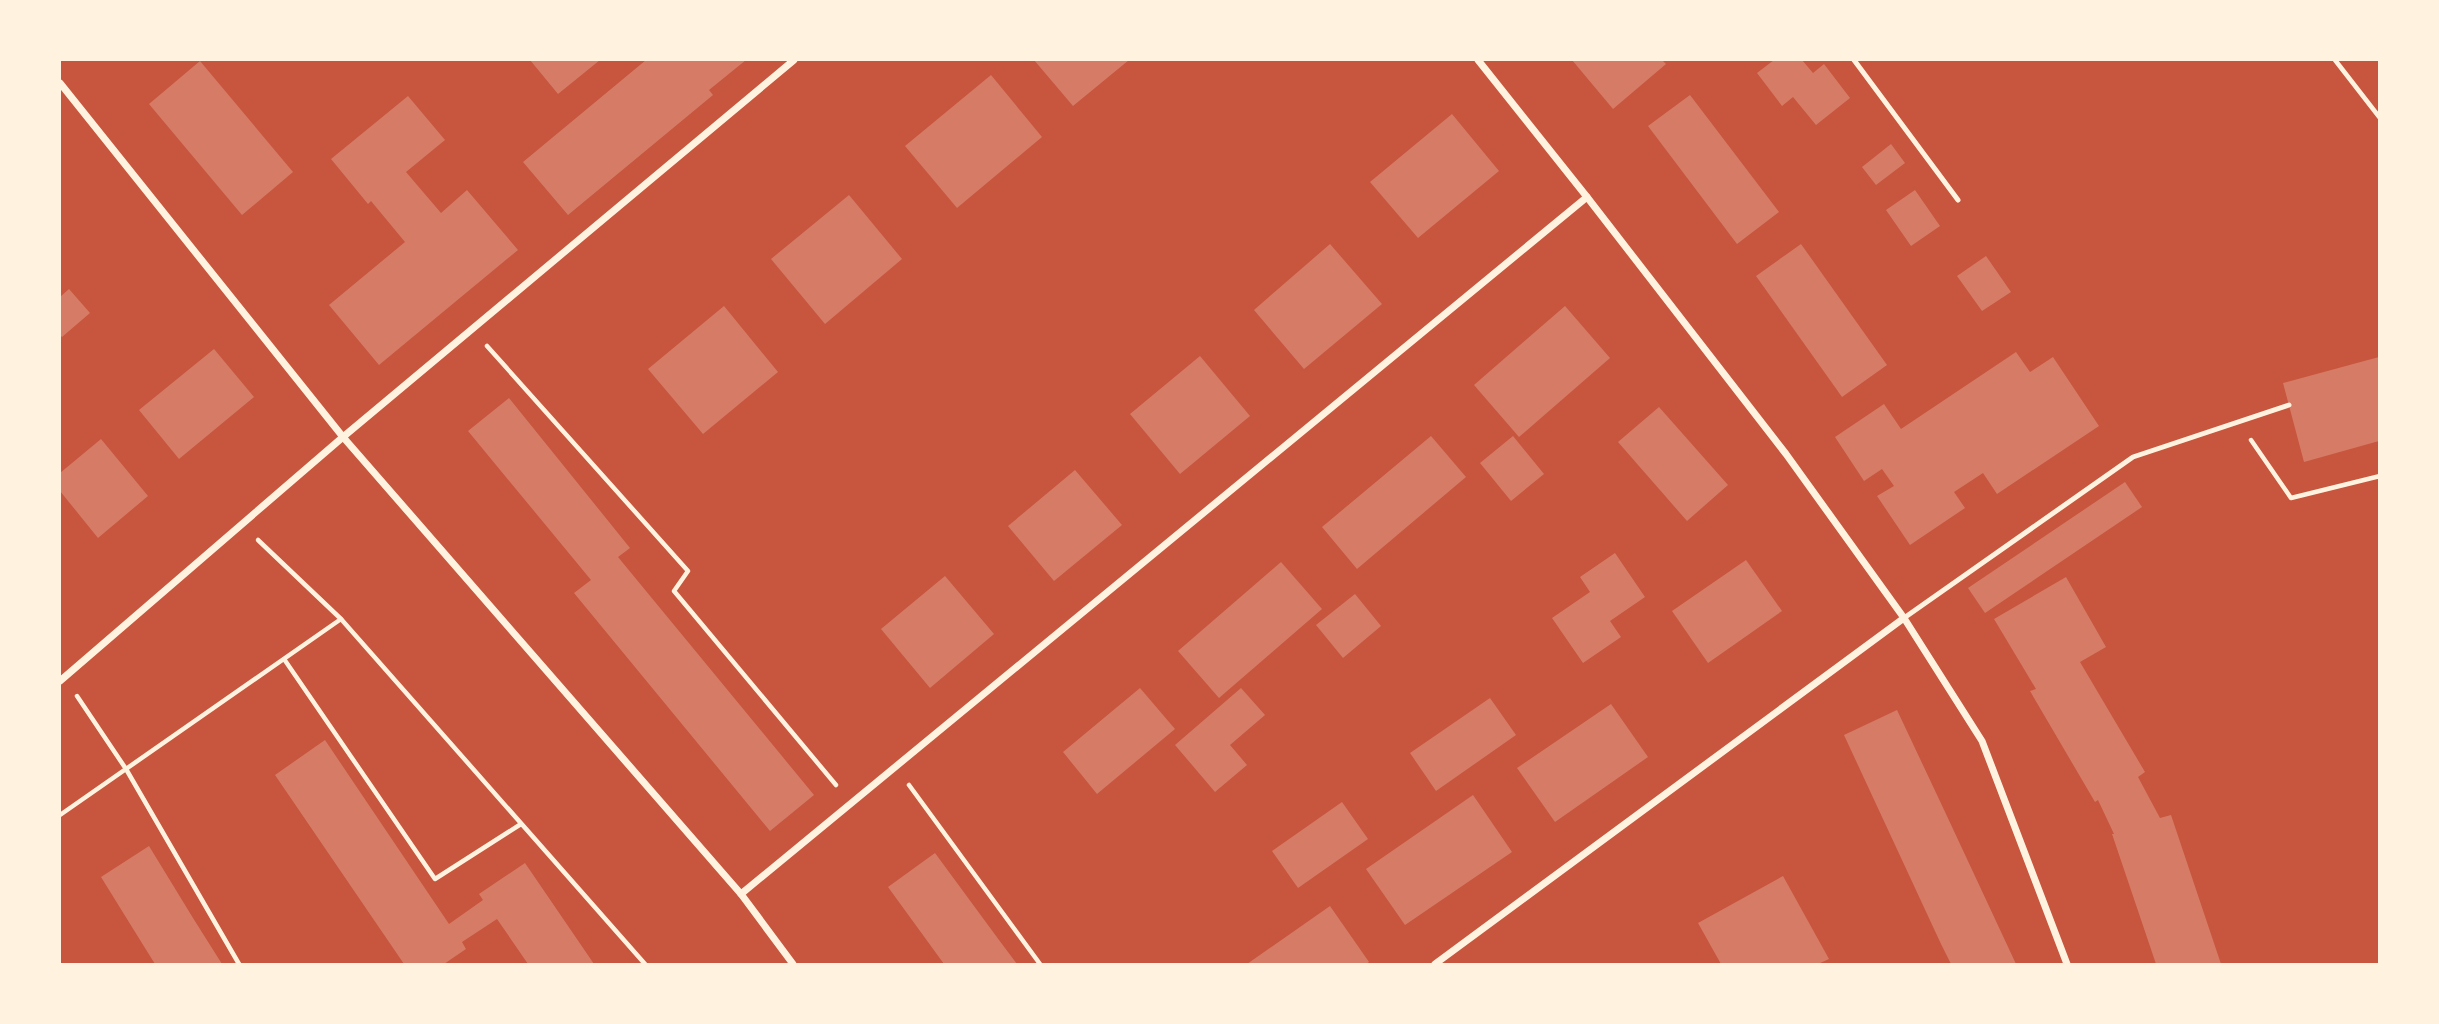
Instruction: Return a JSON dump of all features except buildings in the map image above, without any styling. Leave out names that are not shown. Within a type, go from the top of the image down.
[{"type":"street","points":[[62,678],[343,437],[794,60]]},
{"type":"street","points":[[1478,60],[1786,453],[1904,618],[1982,741],[2067,964]]},
{"type":"street","points":[[60,83],[343,437],[741,894],[793,964]]},
{"type":"street","points":[[741,894],[1587,197]]},
{"type":"street","points":[[1435,964],[1904,618]]},
{"type":"lane","points":[[1854,60],[1958,200]]},
{"type":"lane","points":[[1904,618],[2133,457],[2289,405]]},
{"type":"path","points":[[2335,60],[2379,118]]},
{"type":"path","points":[[473,330],[688,571],[674,591],[852,803]]},
{"type":"path","points":[[2239,422],[2291,498],[2379,476]]},
{"type":"path","points":[[241,524],[341,619],[645,964]]},
{"type":"path","points":[[60,815],[341,619]]},
{"type":"path","points":[[284,659],[435,879],[521,824]]},
{"type":"path","points":[[62,678],[126,769],[239,964]]},
{"type":"path","points":[[896,767],[1040,964]]}]
